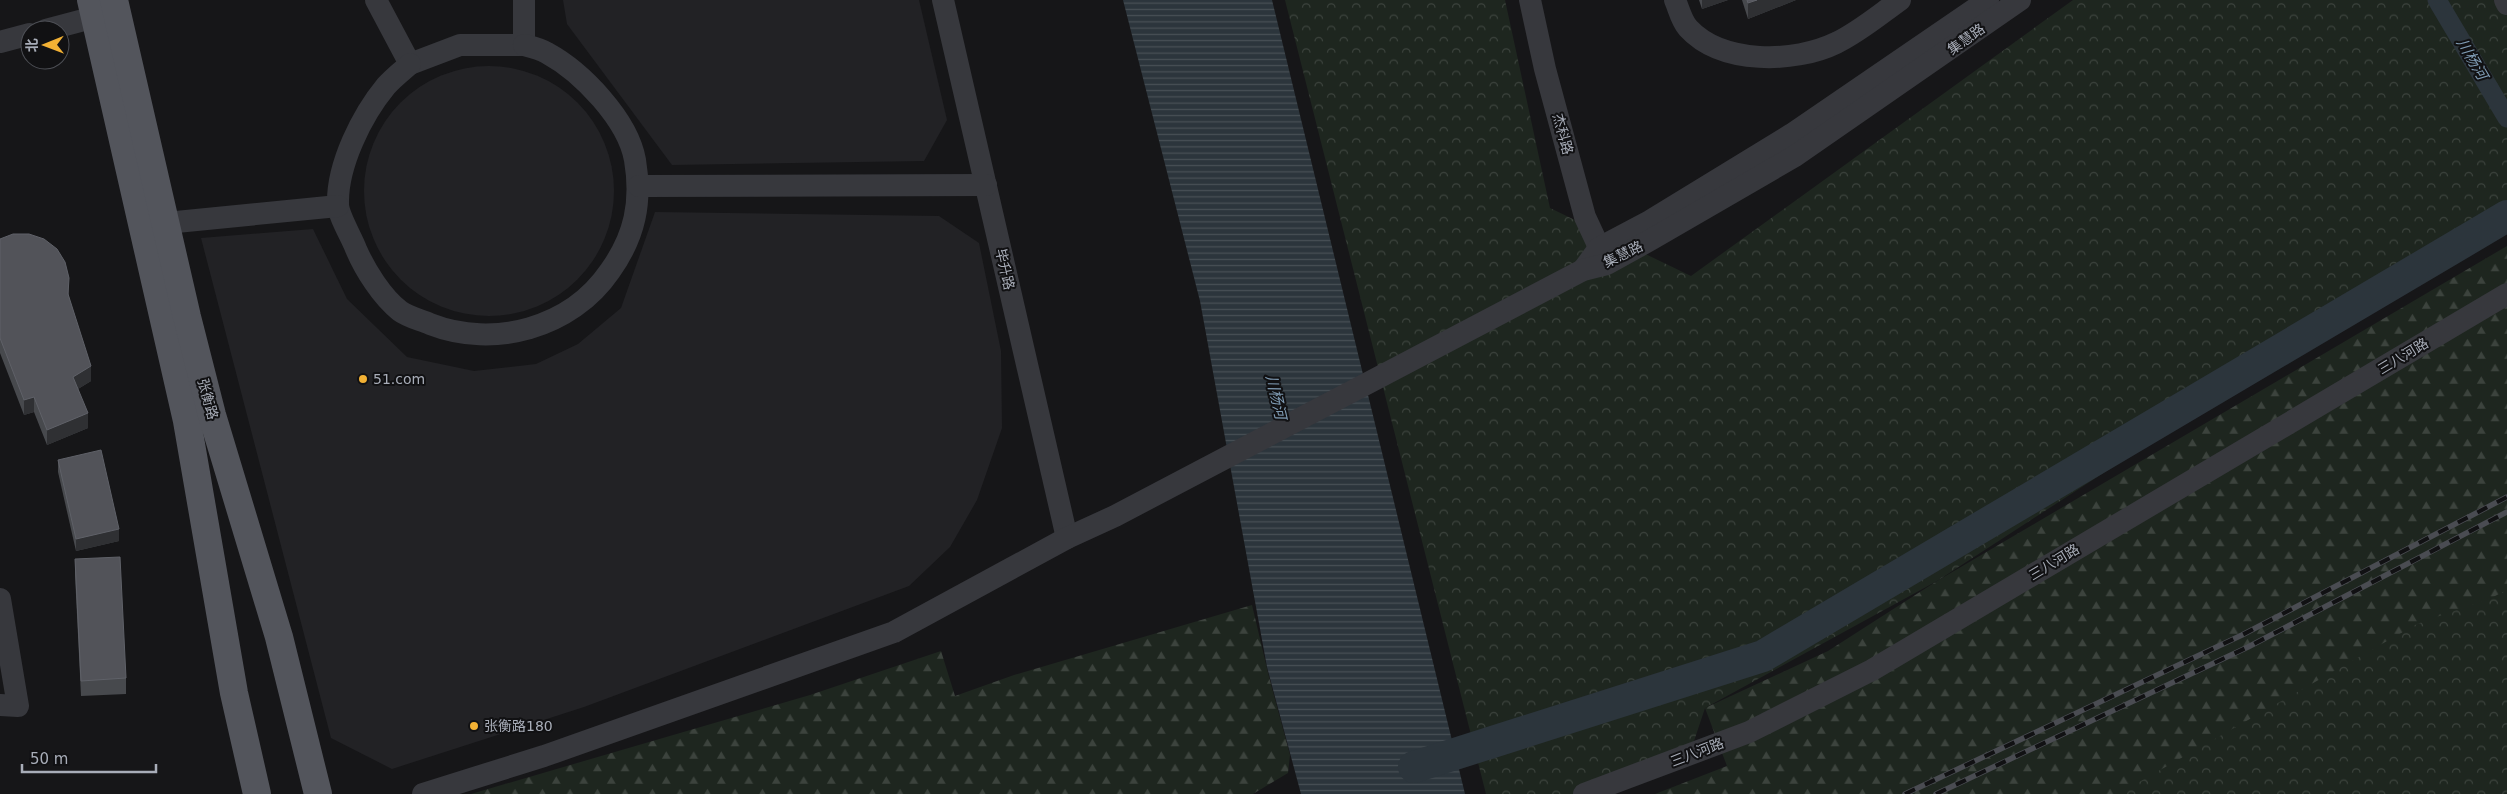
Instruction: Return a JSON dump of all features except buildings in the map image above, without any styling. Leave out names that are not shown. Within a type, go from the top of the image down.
[{"type":"main road","name":"张衡路","points":[[100,6],[166,223],[212,415],[281,646],[318,794]]},
{"type":"main road","name":"张衡路","points":[[100,6],[187,420],[234,694],[257,794]]},
{"type":"street","points":[[376,0],[410,64]]},
{"type":"street","points":[[524,0],[524,45]]},
{"type":"street","name":"毕升路","points":[[943,0],[1067,538]]},
{"type":"street","name":"杰科路","points":[[1530,0],[1585,217],[1608,253]]},
{"type":"street","name":"杰科路","points":[[1544,0],[1594,211],[1608,253]]},
{"type":"street","points":[[1675,0],[1683,21],[1698,36],[1730,52],[1775,58],[1816,50],[1852,35],[1872,9],[1900,0]]},
{"type":"street","name":"集慧路","points":[[1067,538],[1115,516],[1583,270],[1792,134],[1988,0]]},
{"type":"street","name":"集慧路","points":[[1608,253],[1795,156],[2020,0]]},
{"type":"street","points":[[2505,0],[2507,4]]},
{"type":"street","points":[[68,20],[100,6]]},
{"type":"street","points":[[0,42],[20,37]]},
{"type":"street","points":[[460,45],[524,45],[546,52],[596,90],[617,119],[634,155],[639,186],[637,208],[631,229],[618,260],[597,290],[569,312],[528,330],[490,336],[446,330],[401,312],[366,270],[338,206],[343,167],[361,123],[387,86],[410,64],[460,45]]},
{"type":"street","points":[[639,186],[986,185]]},
{"type":"street","points":[[166,223],[338,206]]},
{"type":"street","name":"三八河路","points":[[1584,794],[1749,732],[1872,670],[2507,294]]},
{"type":"street","points":[[423,794],[544,756],[894,632],[1067,538]]},
{"type":"street","points":[[0,599],[18,706],[0,705]]},
{"type":"shaded area","points":[[563,0],[919,0],[947,120],[924,161],[672,165],[567,24]]},
{"type":"shaded area","points":[[489,66],[513,68],[537,75],[568,94],[586,112],[605,143],[612,167],[614,191],[612,215],[605,239],[586,270],[568,288],[537,307],[513,314],[489,316],[465,314],[441,307],[410,288],[392,270],[373,239],[366,215],[364,191],[366,167],[373,143],[392,112],[410,94],[441,75],[465,68]]},
{"type":"shaded area","points":[[655,212],[939,216],[979,243],[1001,351],[1002,428],[977,500],[950,547],[909,586],[584,707],[392,769],[331,738],[201,238],[313,229],[347,299],[407,357],[474,371],[536,364],[578,344],[621,308]]},
{"type":"green space","points":[[1285,0],[1505,0],[1550,208],[1691,276],[2073,0],[2507,0],[2507,211],[1937,581],[1705,708],[1689,756],[1576,794],[1486,794]]},
{"type":"green space","points":[[2507,246],[2507,728],[2369,794],[1655,794],[1727,766],[1705,708],[1828,651],[1937,581]]},
{"type":"green space","points":[[2507,590],[2507,794],[2118,794],[2417,624],[2493,597]]},
{"type":"green space","points":[[1252,605],[1290,755],[1288,773],[1253,794],[471,794],[810,695],[941,651],[955,696],[1014,675]]},
{"type":"water","points":[[1123,0],[1272,0],[1465,794],[1301,794],[1267,667],[1200,301]]},
{"type":"waterway","name":"川杨河","points":[[2437,0],[2507,118]]},
{"type":"waterway","points":[[1414,767],[1763,656],[2507,216]]},
{"type":"railway","points":[[1905,794],[2242,635],[2507,497]]},
{"type":"railway","points":[[1936,794],[2248,647],[2507,512]]},
{"type":"place","name":"51.com","points":[[363,379]]},
{"type":"place","name":"张衡路180","points":[[474,726]]}]
